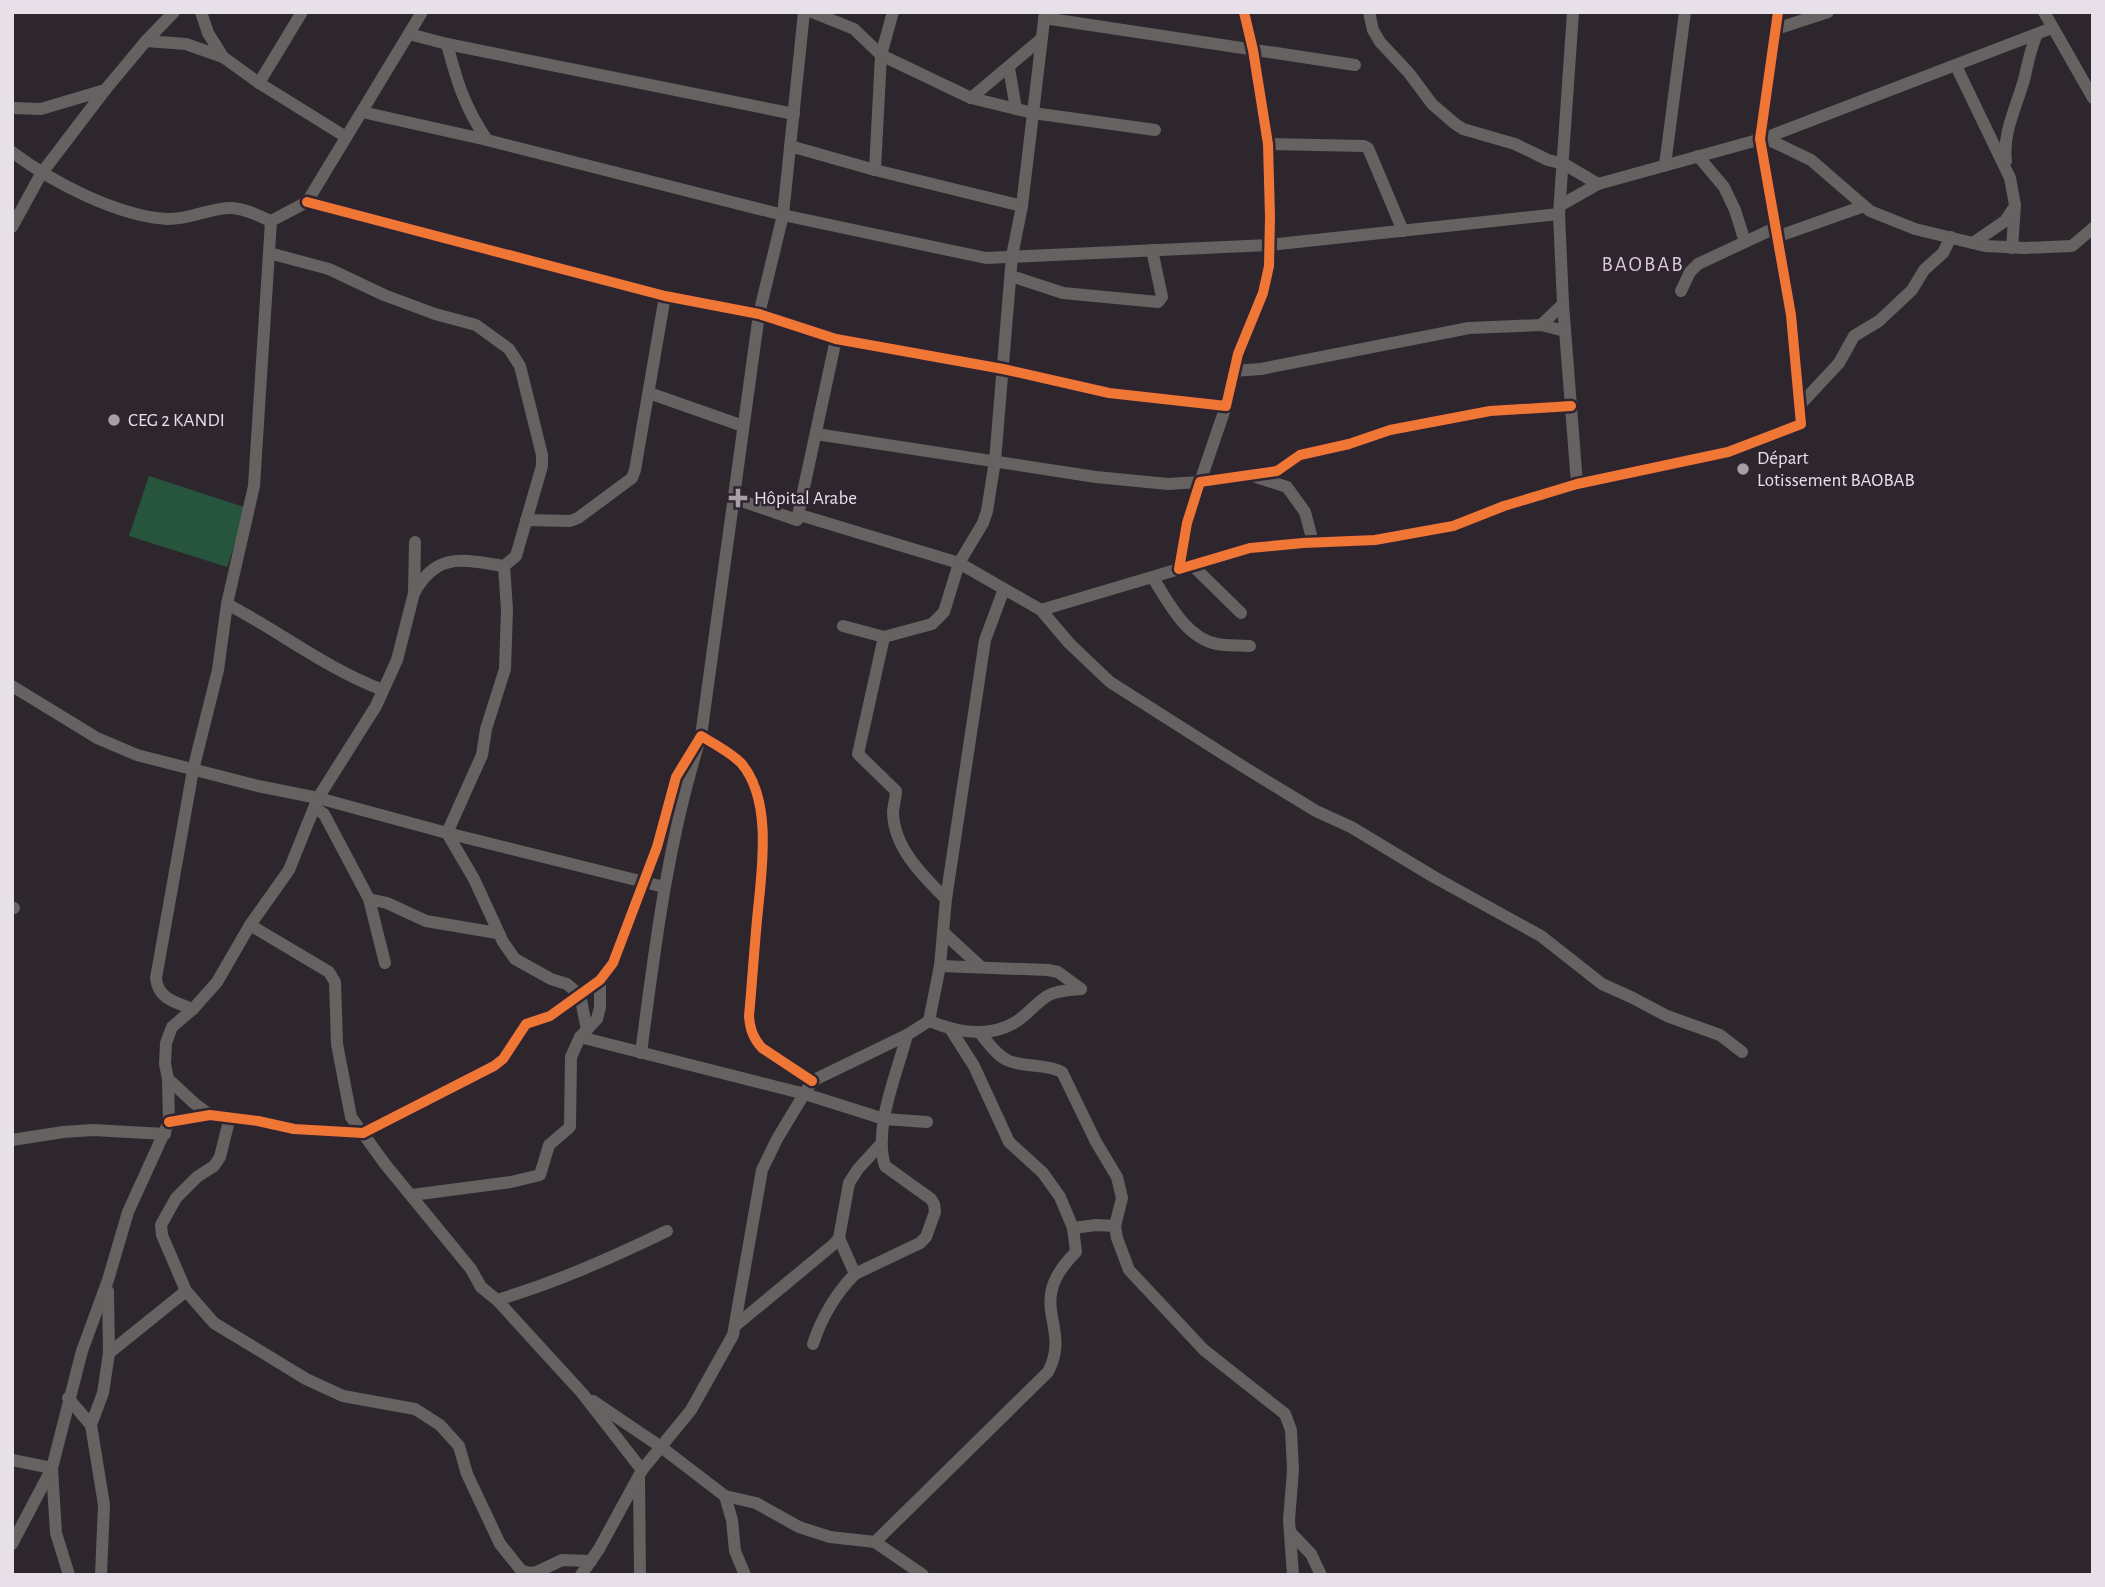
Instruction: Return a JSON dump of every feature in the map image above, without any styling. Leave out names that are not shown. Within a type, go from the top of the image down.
[{"type":"street","points":[[12,227],[41,174],[105,90],[174,12]]},
{"type":"street","points":[[201,12],[208,33],[223,57]]},
{"type":"street","points":[[259,83],[302,12]]},
{"type":"street","points":[[12,152],[41,174],[113,206],[143,216],[185,218],[231,208],[271,221],[307,202],[422,12]]},
{"type":"street","points":[[641,1053],[664,887],[684,789],[701,736],[759,314],[783,215],[804,12]]},
{"type":"street","points":[[812,12],[854,29],[881,54],[971,98],[1032,113],[1155,130]]},
{"type":"street","points":[[875,170],[881,54],[893,12]]},
{"type":"street","points":[[1186,567],[1187,523],[1226,406],[1233,370],[1263,293],[1269,266],[1268,144],[1244,12]]},
{"type":"street","points":[[1369,12],[1373,30],[1380,42],[1409,73],[1432,104],[1454,123],[1463,129],[1515,144],[1548,160],[1564,164],[1598,184]]},
{"type":"street","points":[[1573,12],[1560,209],[1563,304],[1577,484]]},
{"type":"street","points":[[1665,165],[1685,12]]},
{"type":"street","points":[[1041,610],[1250,548],[1375,540],[1440,529],[1577,484],[1728,453],[1801,424],[1791,315],[1775,232],[1762,138],[1778,12]]},
{"type":"street","points":[[1776,29],[1828,12]]},
{"type":"street","points":[[2044,12],[2093,98]]},
{"type":"street","points":[[843,626],[884,636],[932,624],[944,612],[959,563],[987,512],[995,461],[1012,256],[1022,206],[1044,15],[1355,65]]},
{"type":"street","points":[[362,112],[468,135],[783,215],[970,257],[1269,245],[1403,231],[1560,209],[1598,184],[1762,138],[2052,28]]},
{"type":"street","points":[[860,34],[887,33]]},
{"type":"street","points":[[409,34],[794,114]]},
{"type":"street","points":[[2012,248],[2015,205],[2004,147],[2025,77],[2028,55],[2037,34]]},
{"type":"street","points":[[971,98],[1040,40]]},
{"type":"street","points":[[146,41],[186,44],[223,57],[259,83],[346,137]]},
{"type":"street","points":[[447,44],[458,86],[470,114],[487,140]]},
{"type":"street","points":[[1956,66],[2007,171]]},
{"type":"street","points":[[1009,68],[1016,109]]},
{"type":"street","points":[[12,108],[41,109],[105,90]]},
{"type":"street","points":[[468,135],[470,114]]},
{"type":"street","points":[[1762,138],[1811,160],[1864,206],[1881,217],[1915,229],[1973,243],[2012,248],[2072,246],[2093,228]]},
{"type":"street","points":[[1268,144],[1368,148],[1403,231]]},
{"type":"street","points":[[790,146],[1022,206]]},
{"type":"street","points":[[1698,156],[1724,187],[1745,242]]},
{"type":"street","points":[[307,202],[665,296],[759,314],[836,338],[1003,369],[1109,393],[1226,406]]},
{"type":"street","points":[[1973,243],[2005,221],[2015,205]]},
{"type":"street","points":[[1681,291],[1690,272],[1698,264],[1745,242],[1864,206]]},
{"type":"street","points":[[193,1009],[167,999],[159,991],[156,978],[193,770],[218,670],[227,604],[254,486],[271,221]]},
{"type":"street","points":[[1800,406],[1839,363],[1854,336],[1879,321],[1912,289],[1924,270],[1943,253],[1951,237]]},
{"type":"street","points":[[1011,276],[1063,293],[1158,302],[1163,298],[1152,250]]},
{"type":"street","points":[[269,253],[329,269],[384,295],[476,326],[509,349],[520,366],[542,455],[542,466],[516,556],[504,565],[454,561],[439,563],[414,593]]},
{"type":"street","points":[[526,520],[578,519],[627,484],[635,470],[665,296]]},
{"type":"street","points":[[1541,325],[1563,304]]},
{"type":"street","points":[[1233,370],[1275,367],[1469,328],[1541,325],[1565,331]]},
{"type":"street","points":[[797,520],[836,338]]},
{"type":"street","points":[[649,393],[743,426]]},
{"type":"street","points":[[816,434],[1133,482],[1168,484],[1278,471],[1300,455],[1349,444],[1390,430],[1490,411],[1571,406]]},
{"type":"street","points":[[1249,475],[1287,487],[1305,512],[1313,542]]},
{"type":"street","points":[[733,498],[797,520]]},
{"type":"street","points":[[797,520],[800,515],[959,563],[1041,610],[1069,643],[1110,682],[1235,761],[1316,811],[1351,827],[1541,936],[1602,984],[1667,1016],[1720,1035],[1742,1052]]},
{"type":"street","points":[[12,1544],[52,1468],[82,1350],[108,1280],[128,1212],[167,1128],[166,1043],[172,1027],[193,1009],[216,982],[250,925],[289,870],[317,803],[376,706],[397,660],[414,593],[415,542]]},
{"type":"street","points":[[447,834],[482,755],[486,729],[505,669],[507,610],[504,565]]},
{"type":"street","points":[[1186,567],[1241,613]]},
{"type":"street","points":[[1153,578],[1180,619],[1203,639],[1217,644],[1250,646]]},
{"type":"street","points":[[581,1575],[641,1473],[691,1410],[729,1342],[735,1326],[762,1170],[811,1081],[907,1035],[929,1021],[940,966],[946,900],[985,640],[1003,589]]},
{"type":"street","points":[[227,604],[341,671],[383,690]]},
{"type":"street","points":[[884,636],[858,754],[896,791],[893,813],[902,845],[921,874],[946,900]]},
{"type":"street","points":[[12,686],[96,738],[137,755],[317,803],[664,887]]},
{"type":"street","points":[[12,1140],[93,1130],[167,1128],[210,1115],[294,1129],[363,1133],[495,1066],[503,1059],[526,1024],[550,1016],[600,980],[612,964],[645,882],[676,777],[701,736]]},
{"type":"street","points":[[701,736],[740,763],[751,779],[760,808],[763,867],[749,1016],[751,1030],[755,1041],[762,1048],[811,1081]]},
{"type":"street","points":[[317,803],[369,900],[384,963]]},
{"type":"street","points":[[447,834],[474,879],[497,933],[516,959],[551,979],[568,984],[580,995],[583,1034]]},
{"type":"street","points":[[369,900],[387,903],[426,921],[497,933]]},
{"type":"street","points":[[250,925],[329,972],[335,982],[337,1044],[351,1117],[385,1164],[471,1269],[481,1287],[498,1300],[582,1394],[641,1473],[640,1575]]},
{"type":"street","points":[[943,932],[981,967]]},
{"type":"street","points":[[929,1021],[951,1030],[979,1032],[1013,1024],[1047,996],[1063,990],[1081,989],[1058,972],[1048,970],[940,966]]},
{"type":"street","points":[[412,1195],[511,1182],[540,1175],[549,1145],[570,1127],[571,1057],[583,1034],[597,1019],[600,980]]},
{"type":"street","points":[[875,1542],[1048,1372],[1055,1356],[1050,1292],[1063,1265],[1076,1252],[1073,1228],[1060,1196],[1043,1173],[1009,1142],[974,1066],[951,1030]]},
{"type":"street","points":[[979,1032],[1010,1062],[1042,1065],[1062,1072],[1096,1142],[1117,1177],[1122,1198],[1115,1226],[1129,1270],[1204,1350],[1285,1414],[1291,1430],[1293,1470],[1290,1532],[1293,1575]]},
{"type":"street","points":[[583,1034],[641,1053],[805,1094],[884,1119],[927,1122]]},
{"type":"street","points":[[813,1344],[827,1312],[855,1274],[920,1243],[926,1237],[935,1212],[931,1199],[885,1166],[880,1145],[884,1119],[907,1035]]},
{"type":"street","points":[[168,1079],[210,1115]]},
{"type":"street","points":[[230,1117],[220,1157],[176,1198],[161,1225],[162,1235],[186,1291],[214,1323],[306,1379],[342,1396],[415,1409],[440,1425],[459,1446],[467,1474],[500,1544],[521,1570],[537,1572],[562,1560],[591,1561]]},
{"type":"street","points":[[855,1274],[839,1238],[849,1183],[880,1145]]},
{"type":"street","points":[[1073,1228],[1115,1226]]},
{"type":"street","points":[[498,1300],[541,1287],[594,1266],[667,1231]]},
{"type":"street","points":[[735,1326],[839,1238]]},
{"type":"street","points":[[90,1425],[103,1393],[109,1353],[108,1280]]},
{"type":"street","points":[[109,1353],[186,1291]]},
{"type":"street","points":[[582,1394],[661,1447],[725,1496],[756,1503],[799,1527],[830,1537],[875,1542],[923,1575]]},
{"type":"street","points":[[68,1398],[90,1425],[104,1505],[101,1575]]},
{"type":"street","points":[[12,1460],[52,1468]]},
{"type":"street","points":[[52,1468],[56,1533],[69,1575]]},
{"type":"street","points":[[725,1496],[732,1520],[736,1551],[746,1575]]},
{"type":"street","points":[[1290,1532],[1311,1554],[1321,1575]]},
{"type":"green space","points":[[149,476],[247,508],[227,567],[129,536]]},
{"type":"cycle path","points":[[307,202],[665,296],[759,314],[836,339],[1003,369],[1109,393],[1226,406],[1238,354],[1263,293],[1269,266],[1268,144],[1244,12]]},
{"type":"cycle path","points":[[1571,406],[1490,411],[1390,430],[1349,444],[1300,455],[1277,471],[1200,482],[1187,523],[1179,569],[1250,548],[1375,540],[1453,526],[1504,506],[1577,484],[1728,452],[1801,424],[1791,315],[1760,139],[1778,12]]},
{"type":"cycle path","points":[[169,1122],[210,1115],[294,1129],[363,1133],[494,1066],[503,1059],[526,1024],[550,1016],[600,980],[613,963],[657,847],[676,777],[701,736],[741,763],[758,797],[762,818],[762,861],[749,1016],[751,1029],[762,1048],[812,1081]]},
{"type":"place","name":"CEG 2 KANDI","points":[[114,420]]},
{"type":"place","name":"Départ Lotissement BAOBAB","points":[[1743,469]]},
{"type":"place","name":"Hôpital Arabe","points":[[738,498]]},
{"type":"district","name":"BAOBAB","points":[[1643,264]]}]
